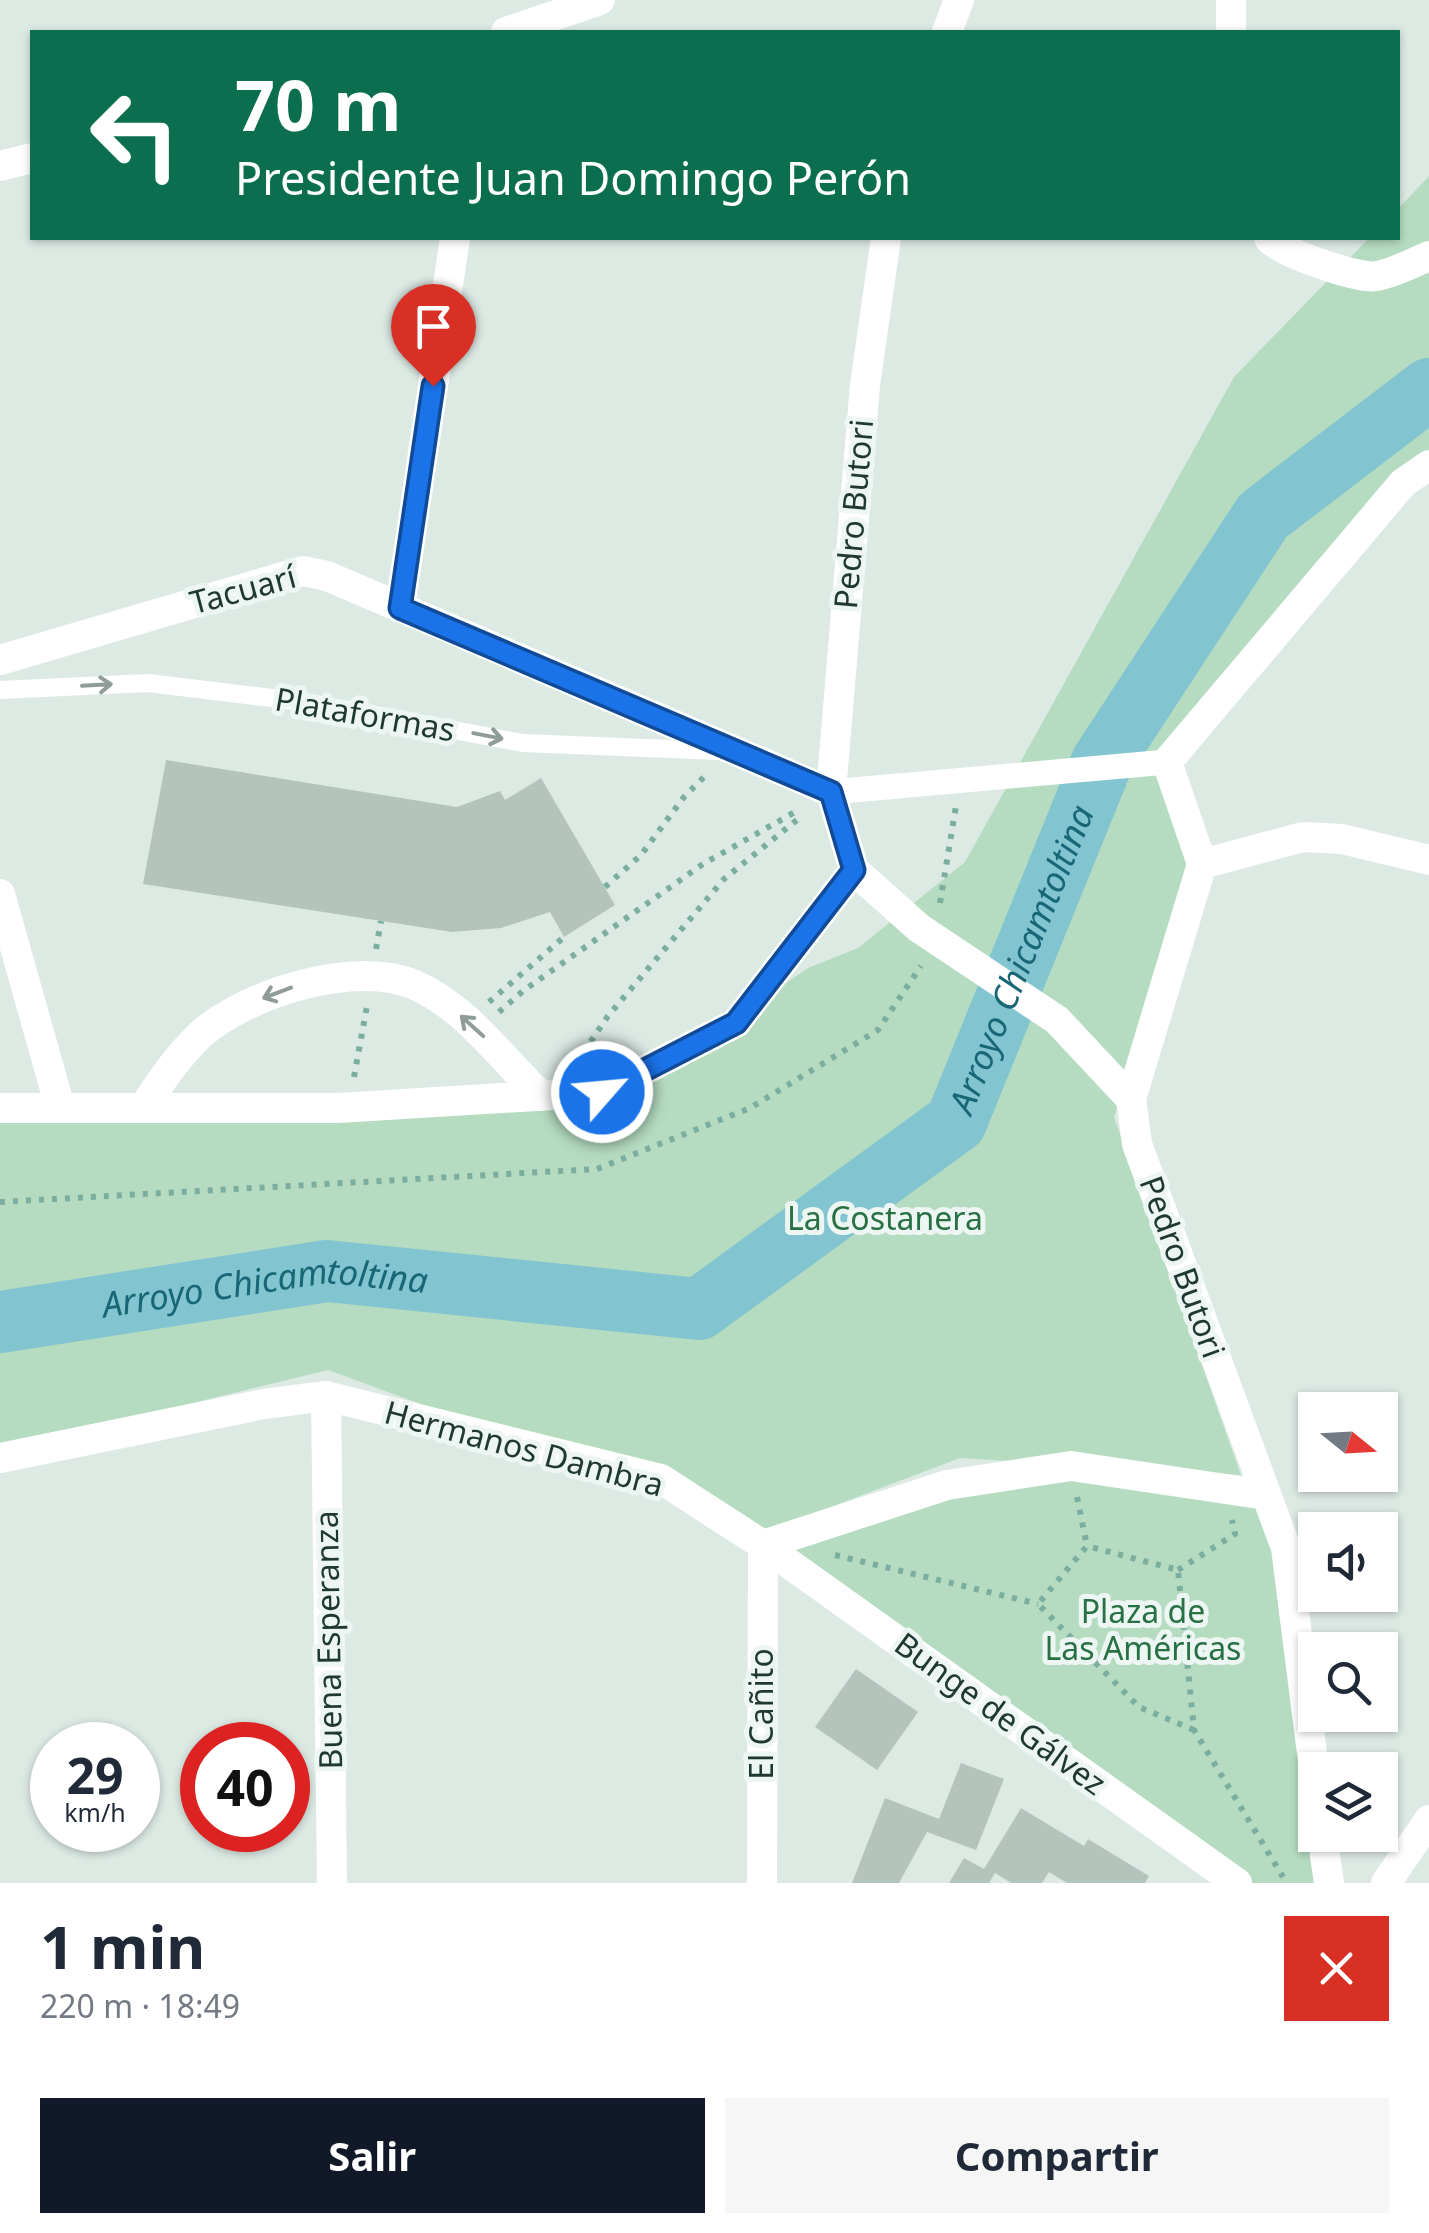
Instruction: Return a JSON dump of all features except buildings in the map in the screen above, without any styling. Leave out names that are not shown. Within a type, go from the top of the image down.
[{"type":"street","points":[[512,30],[600,0]]},
{"type":"street","points":[[948,30],[958,0]]},
{"type":"street","points":[[1231,30],[1232,0]]},
{"type":"street","points":[[0,166],[30,158]]},
{"type":"street","points":[[400,608],[455,240]]},
{"type":"street","name":"Pedro Butori","points":[[831,792],[865,385],[886,240]]},
{"type":"street","points":[[1270,240],[1274,246],[1305,259],[1374,278],[1429,256]]},
{"type":"street","points":[[1429,466],[1403,483],[1167,762],[1202,864],[1313,837],[1429,860]]},
{"type":"street","name":"Tacuarí","points":[[0,660],[304,571],[328,576],[730,752],[831,792],[1167,762]]},
{"type":"street","points":[[831,792],[854,870],[919,928],[1058,1020],[1131,1099]]},
{"type":"street","name":"Pedro Butori","points":[[1202,864],[1131,1099],[1137,1144],[1286,1548],[1312,1752]]},
{"type":"street","points":[[0,1108],[349,1108],[602,1092],[736,1023],[854,870]]},
{"type":"street","points":[[0,894],[60,1107]]},
{"type":"street","points":[[144,1108],[168,1069],[203,1033],[252,1002],[306,982],[359,976],[413,983],[450,1005],[548,1095]]},
{"type":"street","name":"Hermanos Dambra","points":[[0,1458],[264,1404],[326,1396],[661,1479],[763,1545]]},
{"type":"street","name":"Buena Esperanza","points":[[326,1396],[332,1883]]},
{"type":"street","points":[[763,1545],[947,1485],[1071,1466],[1266,1495]]},
{"type":"street","name":"El Cañito","points":[[762,1883],[763,1545]]},
{"type":"street","name":"Bunge de Gálvez","points":[[763,1545],[1237,1883]]},
{"type":"street","points":[[1386,1883],[1429,1820]]},
{"type":"street","points":[[1324,1852],[1328,1883]]},
{"type":"lane","name":"Plataformas","points":[[0,690],[148,683],[305,702],[523,743],[730,752]]},
{"type":"path","points":[[605,888],[640,856],[684,797],[730,752]]},
{"type":"path","points":[[472,1026],[703,864],[831,792]]},
{"type":"path","points":[[548,1095],[608,1016],[724,879],[831,792]]},
{"type":"path","points":[[472,1026],[564,938]]},
{"type":"path","points":[[349,1108],[365,1016]]},
{"type":"path","points":[[1088,1546],[1178,1570],[1235,1534],[1225,1490]]},
{"type":"path","points":[[1081,1514],[1088,1546]]},
{"type":"path","points":[[1038,1604],[1088,1546]]},
{"type":"path","points":[[824,1552],[1038,1604],[1139,1707],[1194,1730]]},
{"type":"path","points":[[1178,1570],[1194,1730],[1283,1877]]},
{"type":"green space","name":"La Costanera","points":[[1429,176],[1429,459],[1168,762],[1198,863],[1157,1009],[1114,1117],[1241,1475],[960,1458],[767,1531],[328,1370],[0,1450],[0,1121],[624,1093],[808,968],[858,948],[965,862],[1234,377],[1367,240],[1400,240],[1400,207]]},
{"type":"green space","name":"Plaza de Las Américas","points":[[1071,1466],[1266,1495],[1298,1679],[1298,1732],[1307,1732],[1311,1752],[1298,1752],[1298,1852],[1320,1852],[1329,1883],[1237,1883],[763,1545]]},
{"type":"waterway","name":"Arroyo Chicamtoltina","points":[[0,1322],[327,1271],[699,1309],[956,1122],[1102,762],[1263,516],[1429,389]]},
{"type":"route","points":[[433,386],[400,608],[831,792],[854,870],[736,1023],[602,1092]]}]
